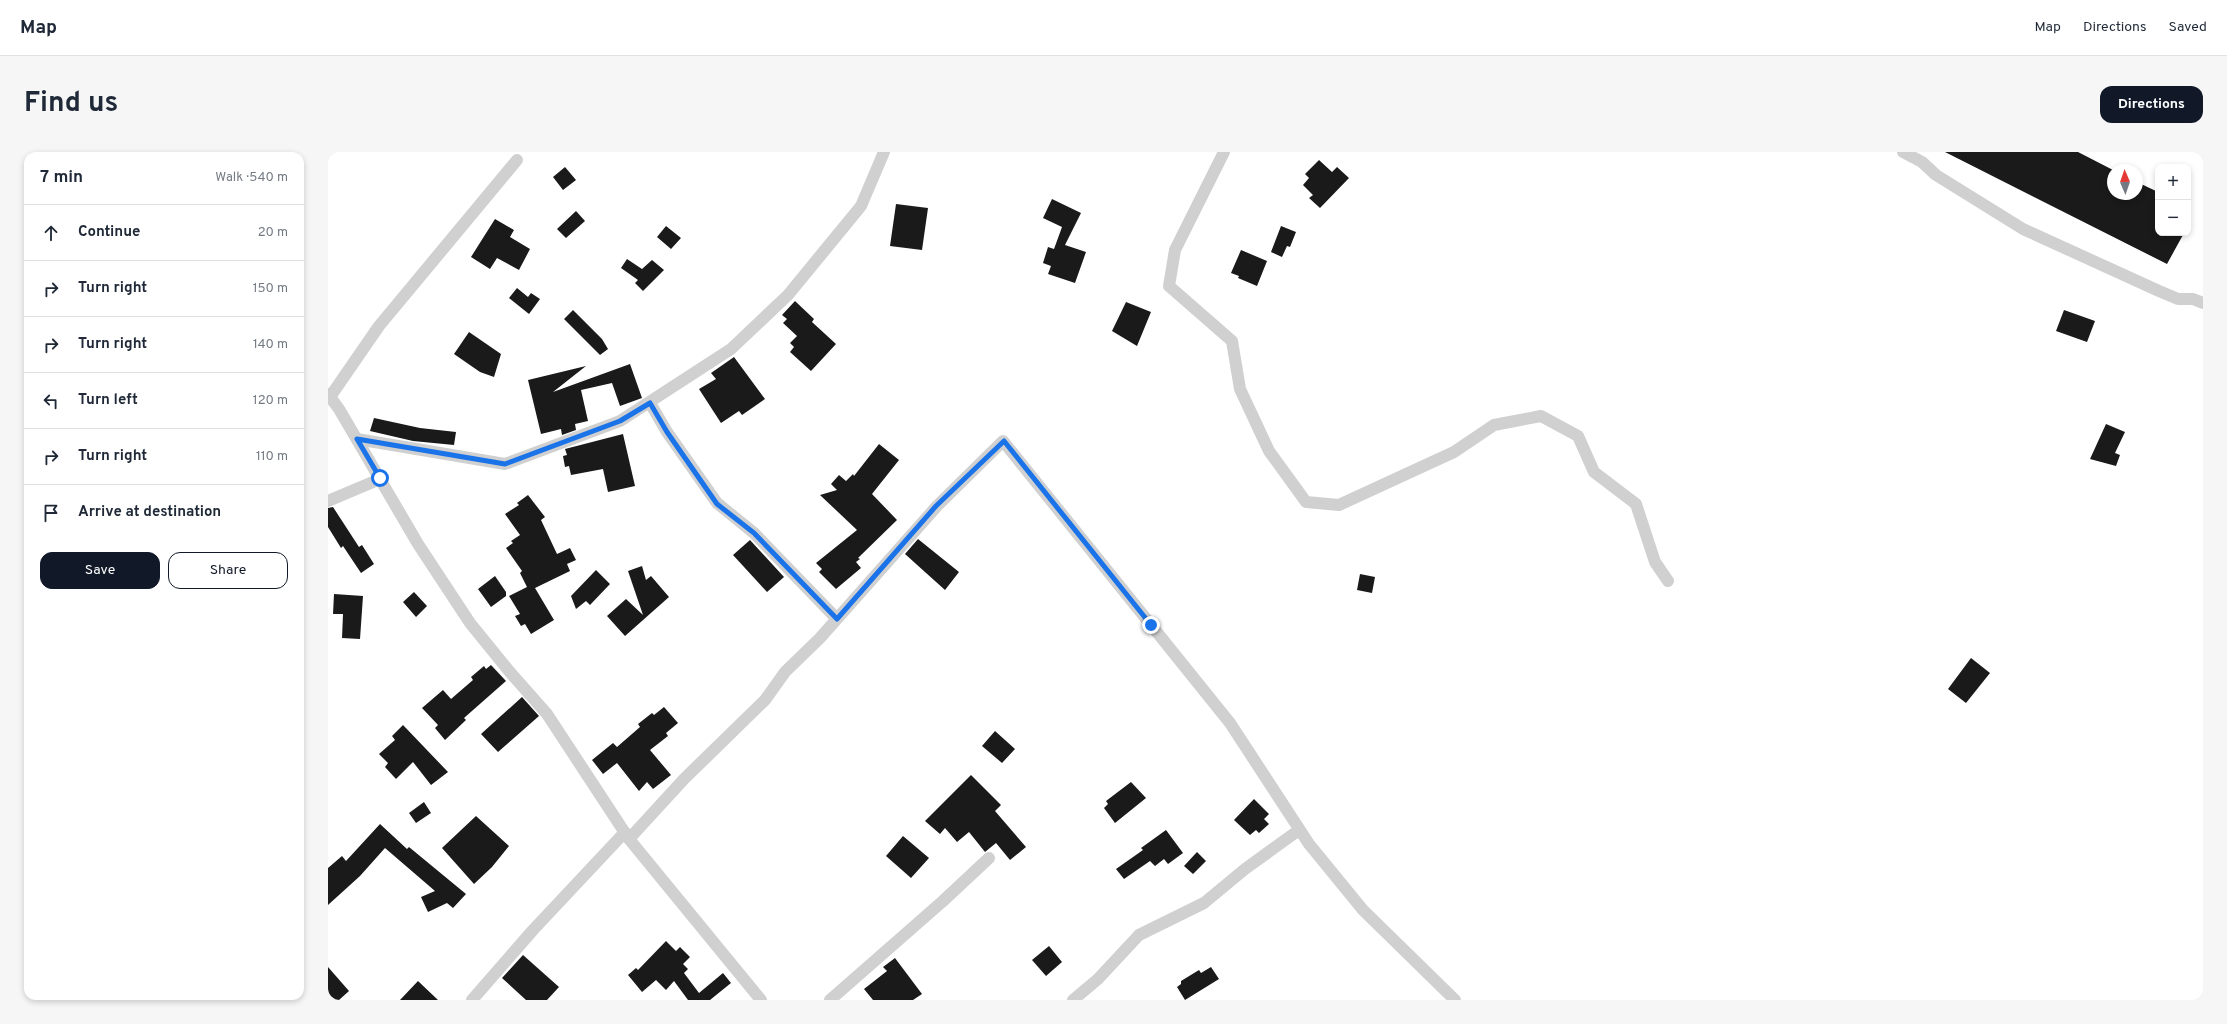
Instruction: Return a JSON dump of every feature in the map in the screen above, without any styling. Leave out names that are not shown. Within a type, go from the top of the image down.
[{"type":"street","points":[[357,439],[505,464],[620,421],[650,403],[731,349],[788,295],[861,206],[884,152]]},
{"type":"street","points":[[1224,152],[1175,250],[1169,286],[1202,313],[1232,341],[1240,389],[1269,452],[1306,502],[1339,505],[1454,452],[1494,425],[1541,416],[1578,436],[1594,472],[1636,504],[1655,562],[1668,581]]},
{"type":"street","points":[[1903,152],[1922,162],[1936,175],[2023,230],[2178,299],[2193,299],[2203,303]]},
{"type":"street","points":[[517,160],[379,326],[329,396],[357,439],[418,544],[470,623],[509,671],[547,714],[627,836],[761,1000]]},
{"type":"street","points":[[650,403],[667,432],[717,504],[754,533],[837,619]]},
{"type":"street","points":[[472,1000],[533,930],[765,700],[785,672],[837,619],[936,506],[1004,441],[1230,723],[1299,830],[1363,910],[1455,1000]]},
{"type":"street","points":[[328,501],[380,478]]},
{"type":"street","points":[[1073,1000],[1098,979],[1139,935],[1204,903],[1245,869],[1299,830]]},
{"type":"street","points":[[830,1000],[943,901],[989,858]]},
{"type":"building","points":[[1945,152],[2078,152],[2107,167],[2107,200],[2143,200],[2143,185],[2155,191],[2155,236],[2182,236],[2167,264]]},
{"type":"building","points":[[1319,160],[1332,172],[1337,167],[1349,178],[1320,208],[1309,198],[1313,195],[1303,185],[1309,178],[1305,174]]},
{"type":"building","points":[[565,167],[576,180],[563,190],[553,177]]},
{"type":"building","points":[[1052,199],[1081,213],[1065,245],[1086,252],[1075,283],[1048,274],[1051,266],[1043,263],[1048,247],[1054,249],[1062,227],[1043,218]]},
{"type":"building","points":[[896,204],[928,208],[922,250],[890,246]]},
{"type":"building","points":[[576,211],[585,221],[566,238],[557,229]]},
{"type":"building","points":[[495,219],[514,230],[510,237],[530,249],[519,270],[497,258],[490,269],[471,257]]},
{"type":"building","points":[[666,226],[681,238],[671,249],[657,237]]},
{"type":"building","points":[[1281,226],[1296,232],[1290,247],[1287,246],[1282,257],[1271,252]]},
{"type":"building","points":[[1241,250],[1267,261],[1257,286],[1238,278],[1239,276],[1231,273]]},
{"type":"building","points":[[627,259],[642,269],[652,260],[664,270],[643,291],[635,283],[638,280],[621,268]]},
{"type":"building","points":[[517,288],[528,297],[531,293],[540,299],[529,314],[509,298]]},
{"type":"building","points":[[795,301],[814,319],[812,322],[836,344],[811,371],[790,352],[794,347],[790,343],[797,336],[783,323],[787,319],[782,315]]},
{"type":"building","points":[[1126,302],[1151,312],[1137,346],[1112,331]]},
{"type":"building","points":[[573,310],[602,339],[608,349],[600,355],[564,319]]},
{"type":"building","points":[[2064,310],[2095,321],[2087,342],[2056,331]]},
{"type":"building","points":[[469,332],[501,354],[494,377],[480,372],[454,354]]},
{"type":"building","points":[[734,357],[765,399],[742,415],[739,411],[721,423],[699,389],[716,379],[711,373]]},
{"type":"building","points":[[630,364],[642,398],[620,406],[612,383],[581,390],[588,421],[575,424],[576,430],[562,435],[561,429],[541,434],[528,380],[586,366],[553,392]]},
{"type":"building","points":[[374,418],[420,428],[456,432],[454,445],[413,441],[370,431]]},
{"type":"building","points":[[2106,424],[2125,432],[2115,453],[2120,455],[2116,466],[2090,459]]},
{"type":"building","points":[[623,434],[635,486],[608,492],[603,469],[571,475],[569,466],[565,467],[563,456],[567,455],[565,449]]},
{"type":"building","points":[[879,444],[899,460],[872,494],[897,520],[858,558],[860,559],[856,562],[861,568],[836,589],[819,572],[822,569],[816,563],[857,530],[820,495],[837,490],[831,484],[839,475],[846,481],[853,474],[854,476]]},
{"type":"building","points":[[528,495],[545,517],[541,520],[557,554],[570,548],[576,560],[567,564],[570,571],[535,588],[554,620],[531,634],[525,624],[521,626],[515,616],[520,614],[509,596],[527,587],[520,573],[522,571],[506,548],[513,543],[511,541],[520,535],[505,514],[519,505],[517,503]]},
{"type":"building","points":[[333,507],[359,547],[362,545],[374,564],[361,573],[343,546],[341,548],[328,527],[328,508]]},
{"type":"building","points":[[918,539],[959,572],[945,590],[905,554]]},
{"type":"building","points":[[750,540],[784,577],[767,592],[733,555]]},
{"type":"building","points":[[642,566],[646,580],[651,576],[669,597],[625,636],[607,616],[626,599],[643,615],[628,571]]},
{"type":"building","points":[[596,570],[610,584],[590,605],[586,601],[576,609],[571,596]]},
{"type":"building","points":[[1360,574],[1375,577],[1372,593],[1357,590]]},
{"type":"building","points":[[495,576],[506,592],[506,596],[491,607],[478,589]]},
{"type":"building","points":[[414,592],[427,606],[416,617],[403,602]]},
{"type":"building","points":[[334,594],[363,596],[360,639],[342,638],[343,614],[333,614]]},
{"type":"building","points":[[1971,658],[1990,673],[1966,703],[1948,689]]},
{"type":"building","points":[[491,665],[506,681],[464,718],[466,720],[445,740],[435,728],[438,725],[422,708],[443,690],[451,699],[473,680],[471,677],[484,666],[486,669]]},
{"type":"building","points":[[522,697],[539,716],[498,752],[481,734]]},
{"type":"building","points":[[664,707],[678,723],[666,733],[668,736],[650,750],[671,775],[653,789],[647,782],[639,791],[617,763],[603,774],[592,760],[613,743],[617,747],[640,727],[638,724],[652,713],[654,715]]},
{"type":"building","points":[[403,725],[448,772],[431,785],[413,762],[396,779],[385,767],[388,763],[379,754],[395,740],[392,736]]},
{"type":"building","points":[[995,731],[1015,749],[1002,763],[982,746]]},
{"type":"building","points":[[971,775],[1001,805],[995,811],[1026,847],[1010,860],[996,843],[985,852],[969,832],[957,842],[945,828],[940,834],[925,821]]},
{"type":"building","points":[[1131,782],[1146,798],[1115,823],[1104,808],[1108,804],[1106,801]]},
{"type":"building","points":[[1254,799],[1269,814],[1264,819],[1269,824],[1259,833],[1256,830],[1250,835],[1234,820]]},
{"type":"building","points":[[424,802],[431,813],[416,823],[409,813]]},
{"type":"building","points":[[476,816],[509,846],[492,867],[474,884],[442,848]]},
{"type":"building","points":[[380,824],[407,849],[409,847],[466,894],[453,908],[447,903],[428,912],[421,897],[435,891],[385,848],[360,876],[328,905],[328,868],[342,856],[346,861]]},
{"type":"building","points":[[1166,830],[1183,853],[1168,864],[1164,859],[1155,866],[1150,861],[1124,879],[1116,869],[1143,850],[1141,848]]},
{"type":"building","points":[[903,836],[929,858],[911,878],[886,856]]},
{"type":"building","points":[[1197,852],[1206,861],[1193,874],[1184,866]]},
{"type":"building","points":[[666,941],[676,951],[680,947],[690,957],[683,964],[688,969],[684,973],[699,993],[723,973],[731,983],[710,1000],[688,1000],[674,981],[666,990],[656,980],[642,992],[628,975],[636,968],[638,970]]},
{"type":"building","points":[[1049,946],[1062,962],[1046,976],[1032,960]]},
{"type":"building","points":[[523,955],[559,987],[547,1000],[526,1000],[502,978]]},
{"type":"building","points":[[895,958],[922,994],[913,1000],[873,1000],[864,989],[887,971],[883,967]]},
{"type":"building","points":[[328,967],[349,991],[339,1000],[328,1000]]},
{"type":"building","points":[[1211,967],[1219,979],[1185,1000],[1177,987],[1181,984],[1181,981],[1199,970],[1201,973]]},
{"type":"building","points":[[418,981],[438,1000],[400,1000]]},
{"type":"route","points":[[380,478],[357,439],[505,464],[620,421],[650,403],[667,432],[717,504],[754,533],[837,619],[936,506],[1004,441],[1151,625]]}]
